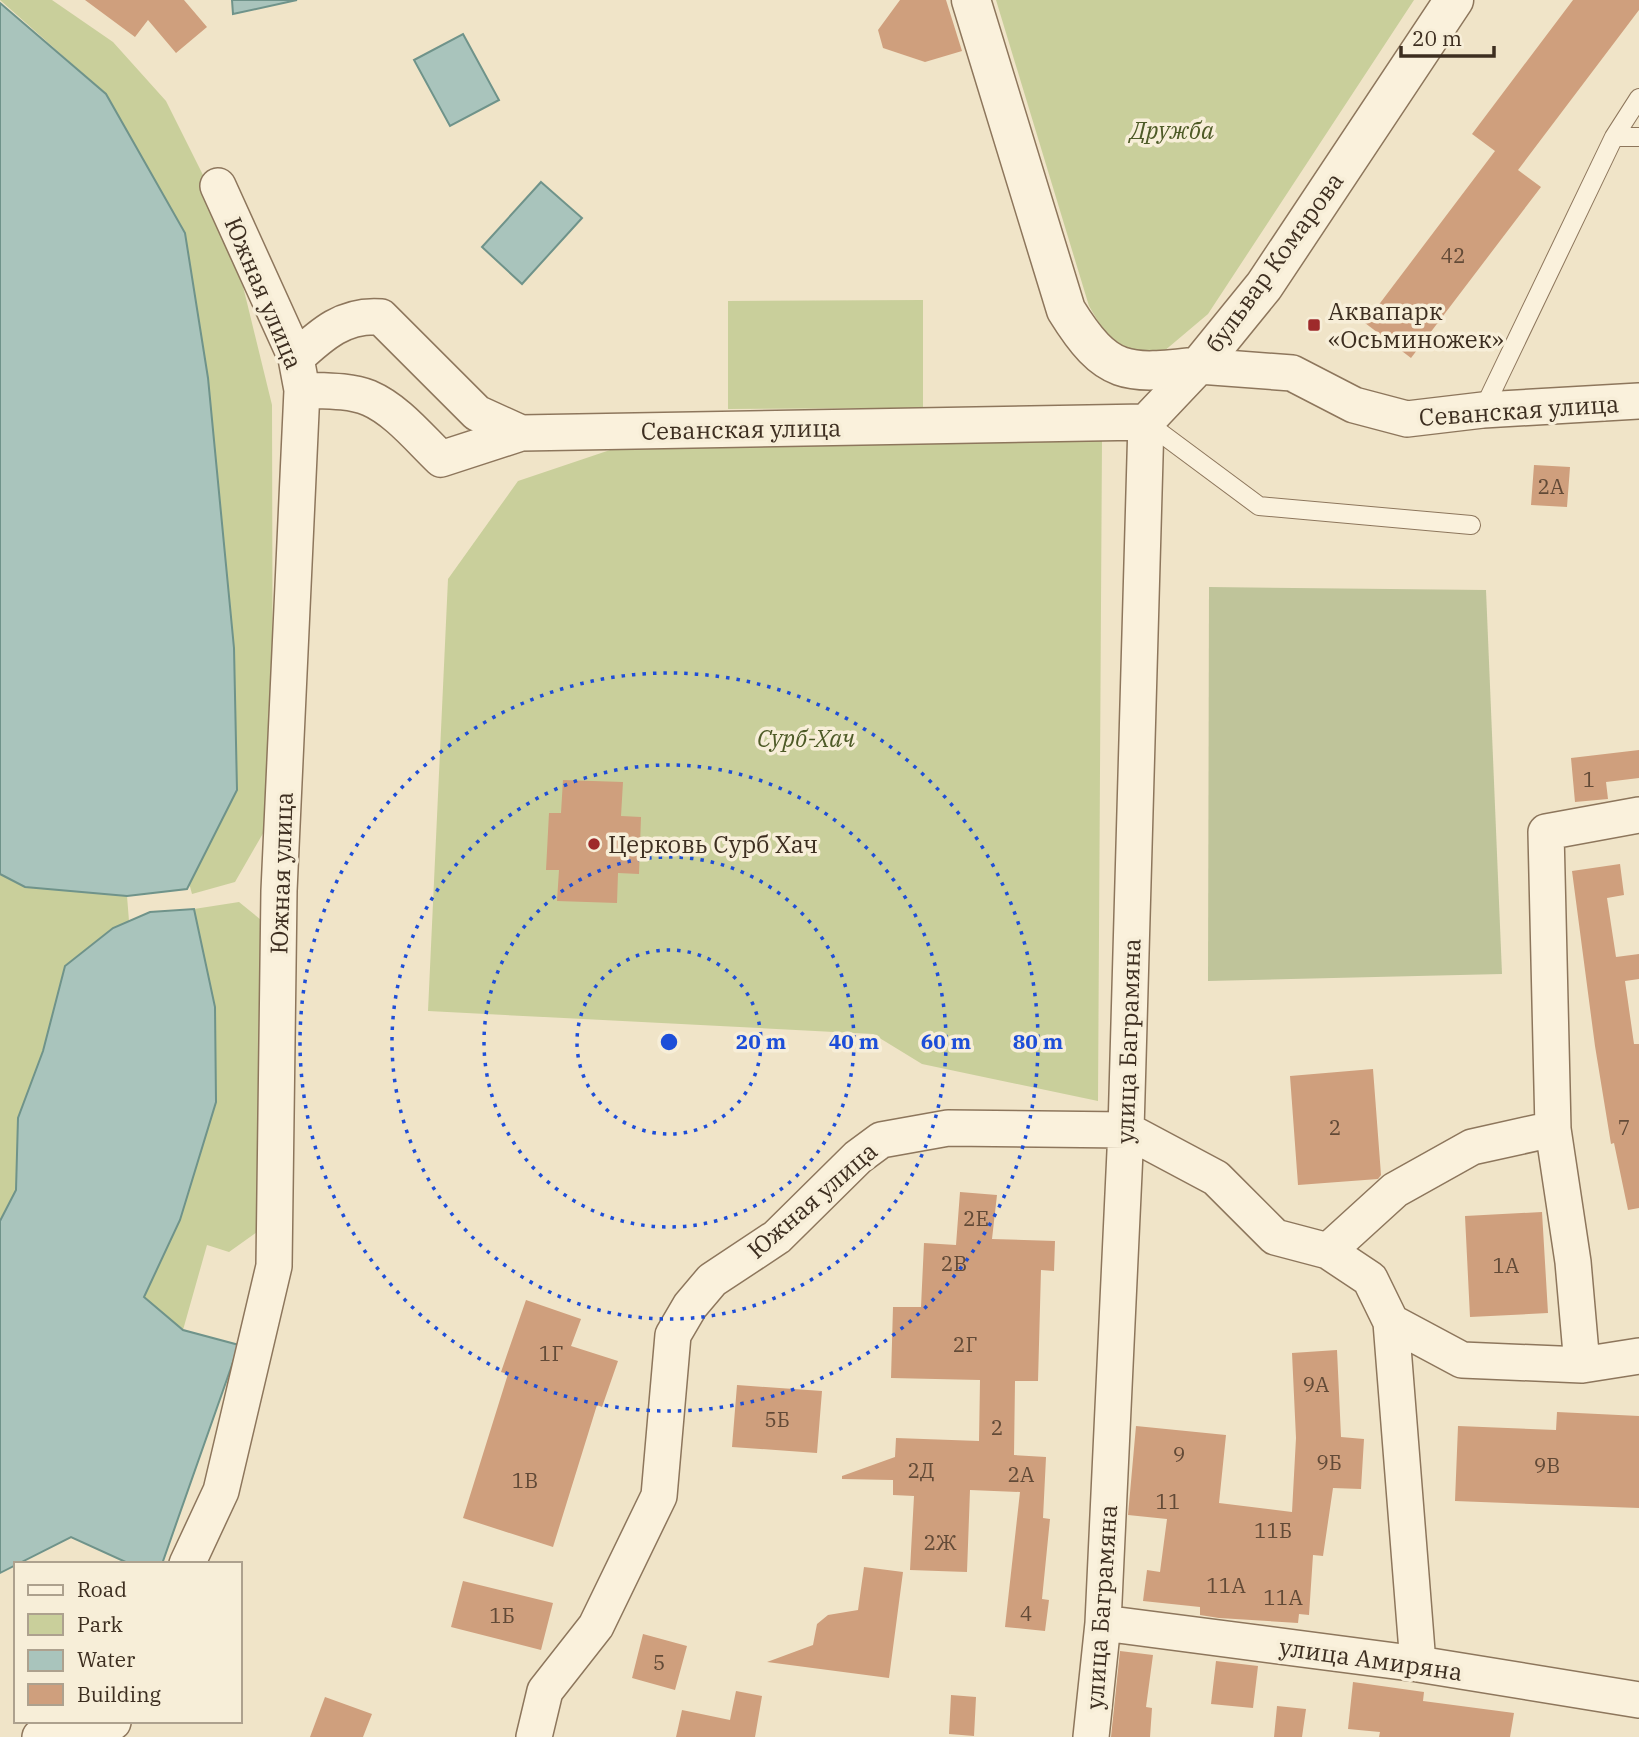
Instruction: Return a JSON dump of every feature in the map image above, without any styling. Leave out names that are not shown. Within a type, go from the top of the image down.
[{"type":"street","name":"бульвар Комарова","points":[[971,0],[1066,310],[1087,344],[1121,366],[1132,370],[1157,371],[1199,366],[1264,286],[1454,0]]},
{"type":"street","name":"Южная улица","points":[[188,1562],[221,1491],[274,1266],[279,891],[299,374],[218,186]]},
{"type":"street","name":"Севанская улица","points":[[299,374],[327,329],[362,316],[381,317],[477,413],[521,433],[1146,422]]},
{"type":"street","name":"Севанская улица","points":[[1199,366],[1292,373],[1354,405],[1407,419],[1483,410],[1639,401]]},
{"type":"street","points":[[1146,422],[1199,366]]},
{"type":"street","points":[[299,374],[337,391],[369,398],[399,419],[441,459],[521,433]]},
{"type":"street","name":"улица Баграмяна","points":[[1091,1737],[1103,1623],[1126,1130],[1146,422]]},
{"type":"street","points":[[1582,1365],[1573,1262],[1553,1129],[1546,832],[1639,815]]},
{"type":"street","name":"Южная улица","points":[[534,1737],[545,1691],[596,1626],[659,1496],[673,1335],[690,1306],[712,1280],[777,1237],[858,1157],[881,1140],[948,1128],[1126,1130]]},
{"type":"street","points":[[1328,1251],[1395,1189],[1472,1147],[1553,1129]]},
{"type":"street","points":[[1126,1130],[1216,1178],[1275,1237],[1328,1251],[1370,1279],[1391,1322],[1418,1664]]},
{"type":"street","points":[[1391,1322],[1462,1360],[1582,1365],[1639,1356]]},
{"type":"street","name":"улица Амиряна","points":[[1103,1623],[1418,1664],[1639,1700]]},
{"type":"street","points":[[40,1737],[115,1727]]},
{"type":"lane","points":[[1483,410],[1614,137],[1639,98]]},
{"type":"lane","points":[[1614,137],[1639,138]]},
{"type":"lane","points":[[1146,422],[1259,506],[1471,525]]},
{"type":"green space","points":[[0,0],[52,0],[113,42],[166,101],[228,225],[272,405],[273,816],[235,882],[192,894],[189,883],[237,790],[234,648],[208,378],[185,233],[106,94]]},
{"type":"green space","name":"Дружба","points":[[996,0],[1414,0],[1208,314],[1163,352],[1128,352],[1109,340],[1089,306]]},
{"type":"green space","points":[[923,300],[923,408],[728,409],[728,301]]},
{"type":"green space","name":"Сурб-Хач","points":[[1102,440],[1098,1101],[922,1064],[873,1034],[428,1011],[448,579],[518,481],[616,448]]},
{"type":"green space","points":[[1209,587],[1486,590],[1502,974],[1208,981]]},
{"type":"green space","points":[[0,874],[25,887],[127,896],[129,921],[113,928],[43,1051],[18,1118],[16,1190],[0,1221]]},
{"type":"green space","points":[[239,902],[271,928],[264,1227],[229,1252],[207,1245],[183,1330],[144,1297],[180,1220],[215,1007],[194,909]]},
{"type":"water","points":[[232,0],[297,0],[233,14]]},
{"type":"water","points":[[0,3],[106,94],[185,233],[208,378],[234,648],[237,790],[187,889],[127,896],[25,887],[0,874]]},
{"type":"water","points":[[463,34],[499,100],[450,126],[414,60]]},
{"type":"water","points":[[541,182],[582,218],[522,284],[482,247]]},
{"type":"water","points":[[194,909],[215,1007],[216,1102],[180,1220],[144,1297],[183,1330],[239,1345],[163,1562],[126,1562],[71,1537],[22,1562],[14,1562],[14,1566],[0,1573],[0,1221],[16,1190],[18,1118],[43,1051],[65,966],[113,928],[150,912]]},
{"type":"building","points":[[85,0],[184,0],[207,27],[176,53],[148,20],[135,37]]},
{"type":"building","points":[[900,0],[946,0],[962,51],[925,62],[883,48],[878,30]]},
{"type":"building","points":[[1573,0],[1639,0],[1639,10],[1518,170],[1541,187],[1411,358],[1365,323],[1495,151],[1472,134]]},
{"type":"building","points":[[1534,465],[1570,467],[1567,507],[1531,505]]},
{"type":"building","points":[[1639,750],[1639,778],[1606,782],[1608,799],[1575,802],[1571,758]]},
{"type":"building","name":"Церковь Сурб Хач","points":[[563,780],[623,782],[621,816],[641,817],[639,874],[618,873],[617,903],[557,901],[559,870],[546,870],[549,813],[561,813]]},
{"type":"building","points":[[1620,864],[1624,895],[1607,898],[1616,957],[1639,954],[1639,979],[1625,981],[1634,1044],[1639,1044],[1639,1208],[1628,1210],[1614,1143],[1611,1144],[1572,871]]},
{"type":"building","points":[[1373,1069],[1381,1175],[1378,1179],[1298,1185],[1290,1076]]},
{"type":"building","points":[[960,1192],[997,1195],[992,1239],[1055,1241],[1054,1271],[1041,1270],[1038,1381],[1015,1381],[1014,1455],[1046,1457],[1043,1518],[1050,1519],[1042,1599],[1049,1600],[1045,1631],[1005,1627],[1020,1492],[970,1490],[967,1572],[910,1570],[914,1496],[893,1495],[893,1480],[842,1479],[842,1476],[895,1457],[896,1438],[979,1441],[980,1380],[891,1378],[893,1307],[921,1307],[924,1243],[956,1245]]},
{"type":"building","points":[[1542,1212],[1548,1313],[1470,1317],[1465,1216]]},
{"type":"building","points":[[526,1300],[581,1319],[571,1346],[618,1361],[602,1407],[597,1405],[553,1547],[463,1518],[508,1374],[501,1372]]},
{"type":"building","points":[[1337,1350],[1341,1437],[1364,1439],[1361,1489],[1333,1488],[1323,1556],[1313,1555],[1309,1615],[1299,1614],[1298,1623],[1219,1618],[1200,1615],[1200,1607],[1143,1601],[1147,1570],[1160,1572],[1167,1519],[1128,1515],[1136,1426],[1226,1435],[1219,1503],[1292,1512],[1296,1438],[1292,1353]]},
{"type":"building","points":[[737,1385],[822,1391],[817,1453],[732,1447]]},
{"type":"building","points":[[1557,1412],[1639,1416],[1639,1508],[1455,1501],[1458,1426],[1556,1430]]},
{"type":"building","points":[[864,1567],[903,1572],[889,1678],[767,1662],[813,1645],[817,1624],[828,1615],[858,1610]]},
{"type":"building","points":[[463,1581],[553,1603],[541,1650],[451,1627]]},
{"type":"building","points":[[643,1634],[687,1646],[675,1690],[632,1678]]},
{"type":"building","points":[[1120,1651],[1153,1655],[1146,1707],[1152,1708],[1150,1737],[1111,1737]]},
{"type":"building","points":[[1216,1661],[1258,1666],[1253,1708],[1211,1704]]},
{"type":"building","points":[[1353,1682],[1424,1692],[1423,1701],[1514,1713],[1510,1737],[1379,1737],[1380,1732],[1348,1729]]},
{"type":"building","points":[[736,1691],[762,1696],[755,1737],[676,1737],[682,1710],[730,1720]]},
{"type":"building","points":[[951,1695],[976,1697],[974,1736],[949,1734]]},
{"type":"building","points":[[325,1697],[372,1714],[363,1737],[310,1737]]},
{"type":"building","points":[[1277,1706],[1306,1709],[1302,1737],[1274,1737]]},
{"type":"place","name":"Аквапарк «Осьминожек»","points":[[1314,325]]},
{"type":"place","name":"Церковь Сурб Хач","points":[[594,844]]}]
